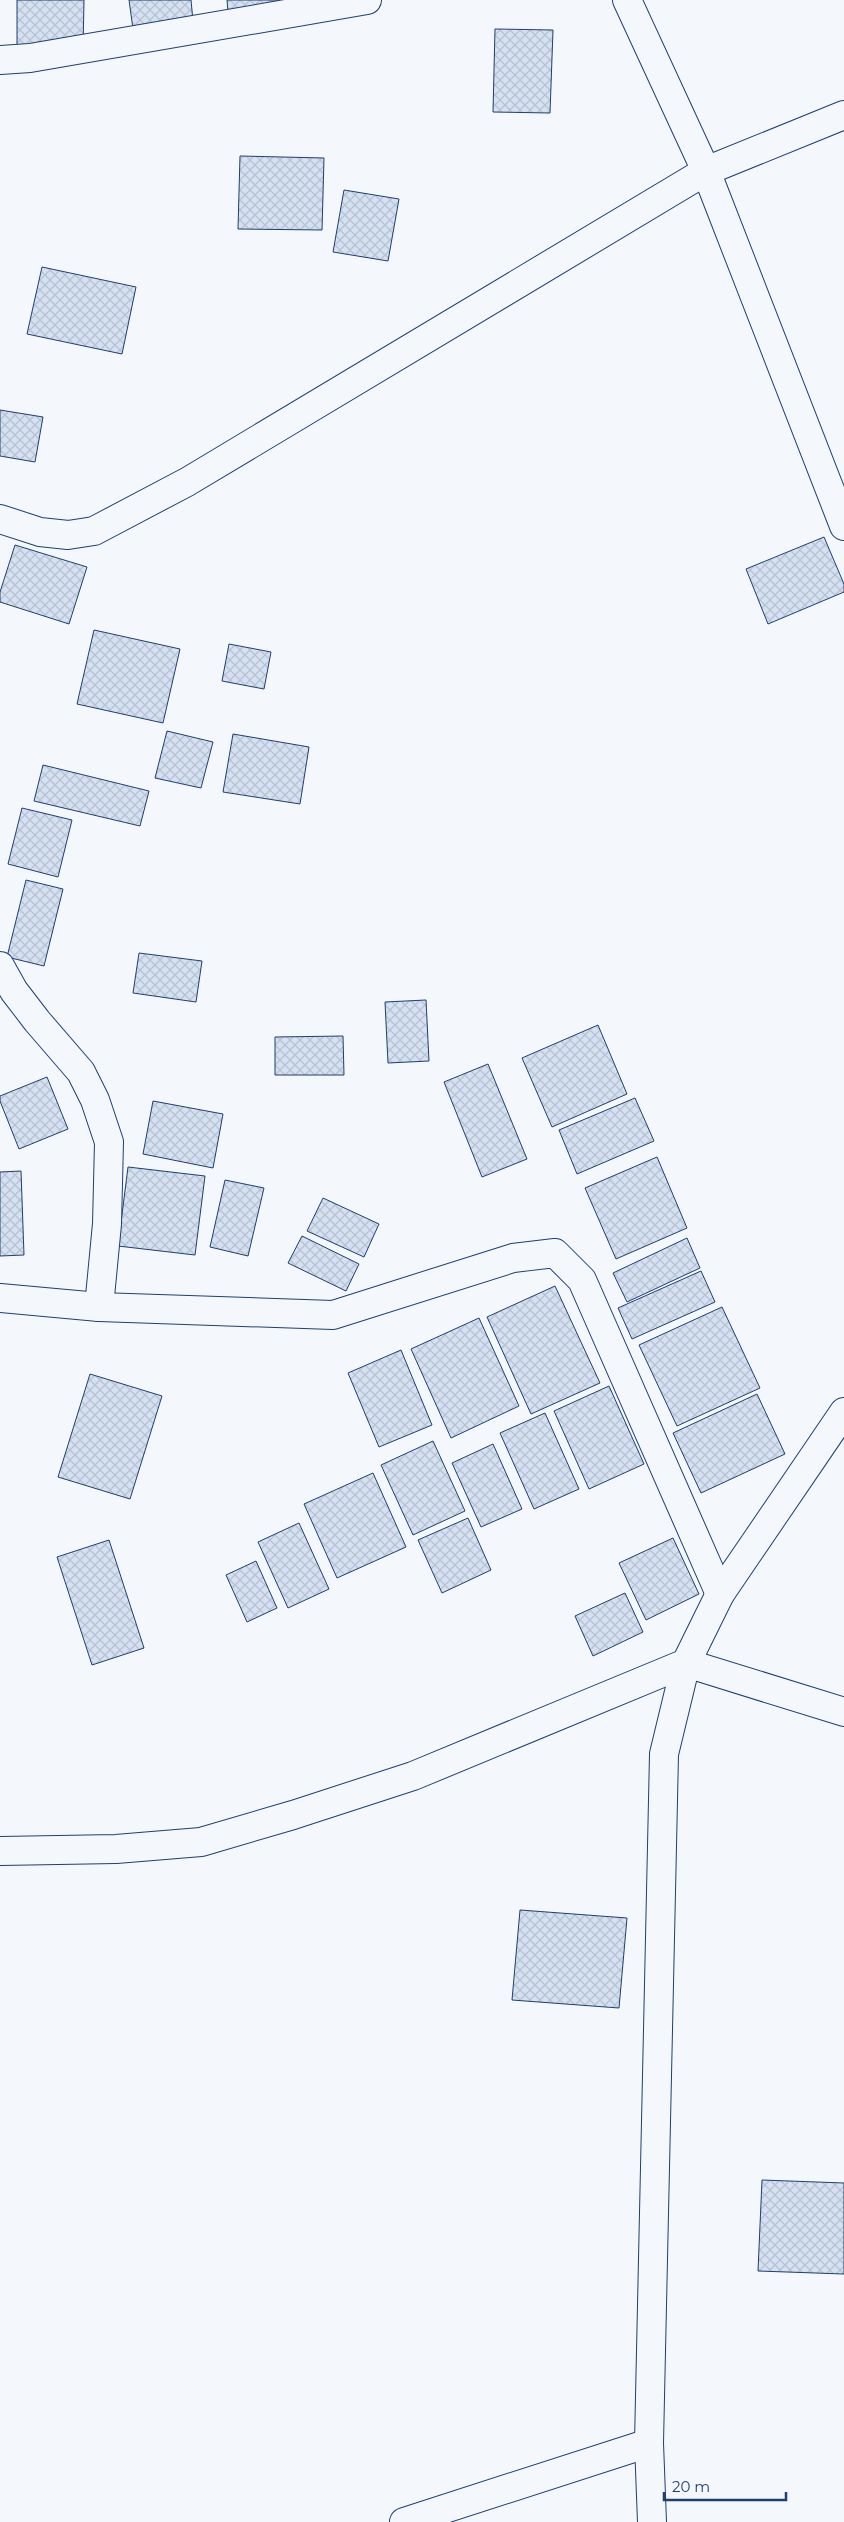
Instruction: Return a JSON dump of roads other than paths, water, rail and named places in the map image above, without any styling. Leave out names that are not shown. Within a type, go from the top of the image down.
[{"type":"street","points":[[0,60],[30,58],[367,0]]},
{"type":"street","points":[[627,0],[706,171],[844,526]]},
{"type":"street","points":[[0,519],[40,532],[68,534],[94,531],[187,482],[706,171],[844,115]]},
{"type":"street","points":[[0,966],[14,991],[81,1072],[95,1100],[109,1142],[107,1224],[99,1307]]},
{"type":"street","points":[[0,1298],[99,1307],[333,1315],[513,1258],[555,1252],[582,1280],[720,1594]]},
{"type":"street","points":[[652,2522],[649,2443],[664,1754],[686,1663],[720,1594],[844,1412]]},
{"type":"street","points":[[0,1851],[116,1849],[200,1842],[413,1776],[686,1663],[844,1712]]},
{"type":"street","points":[[404,2522],[649,2443]]}]
